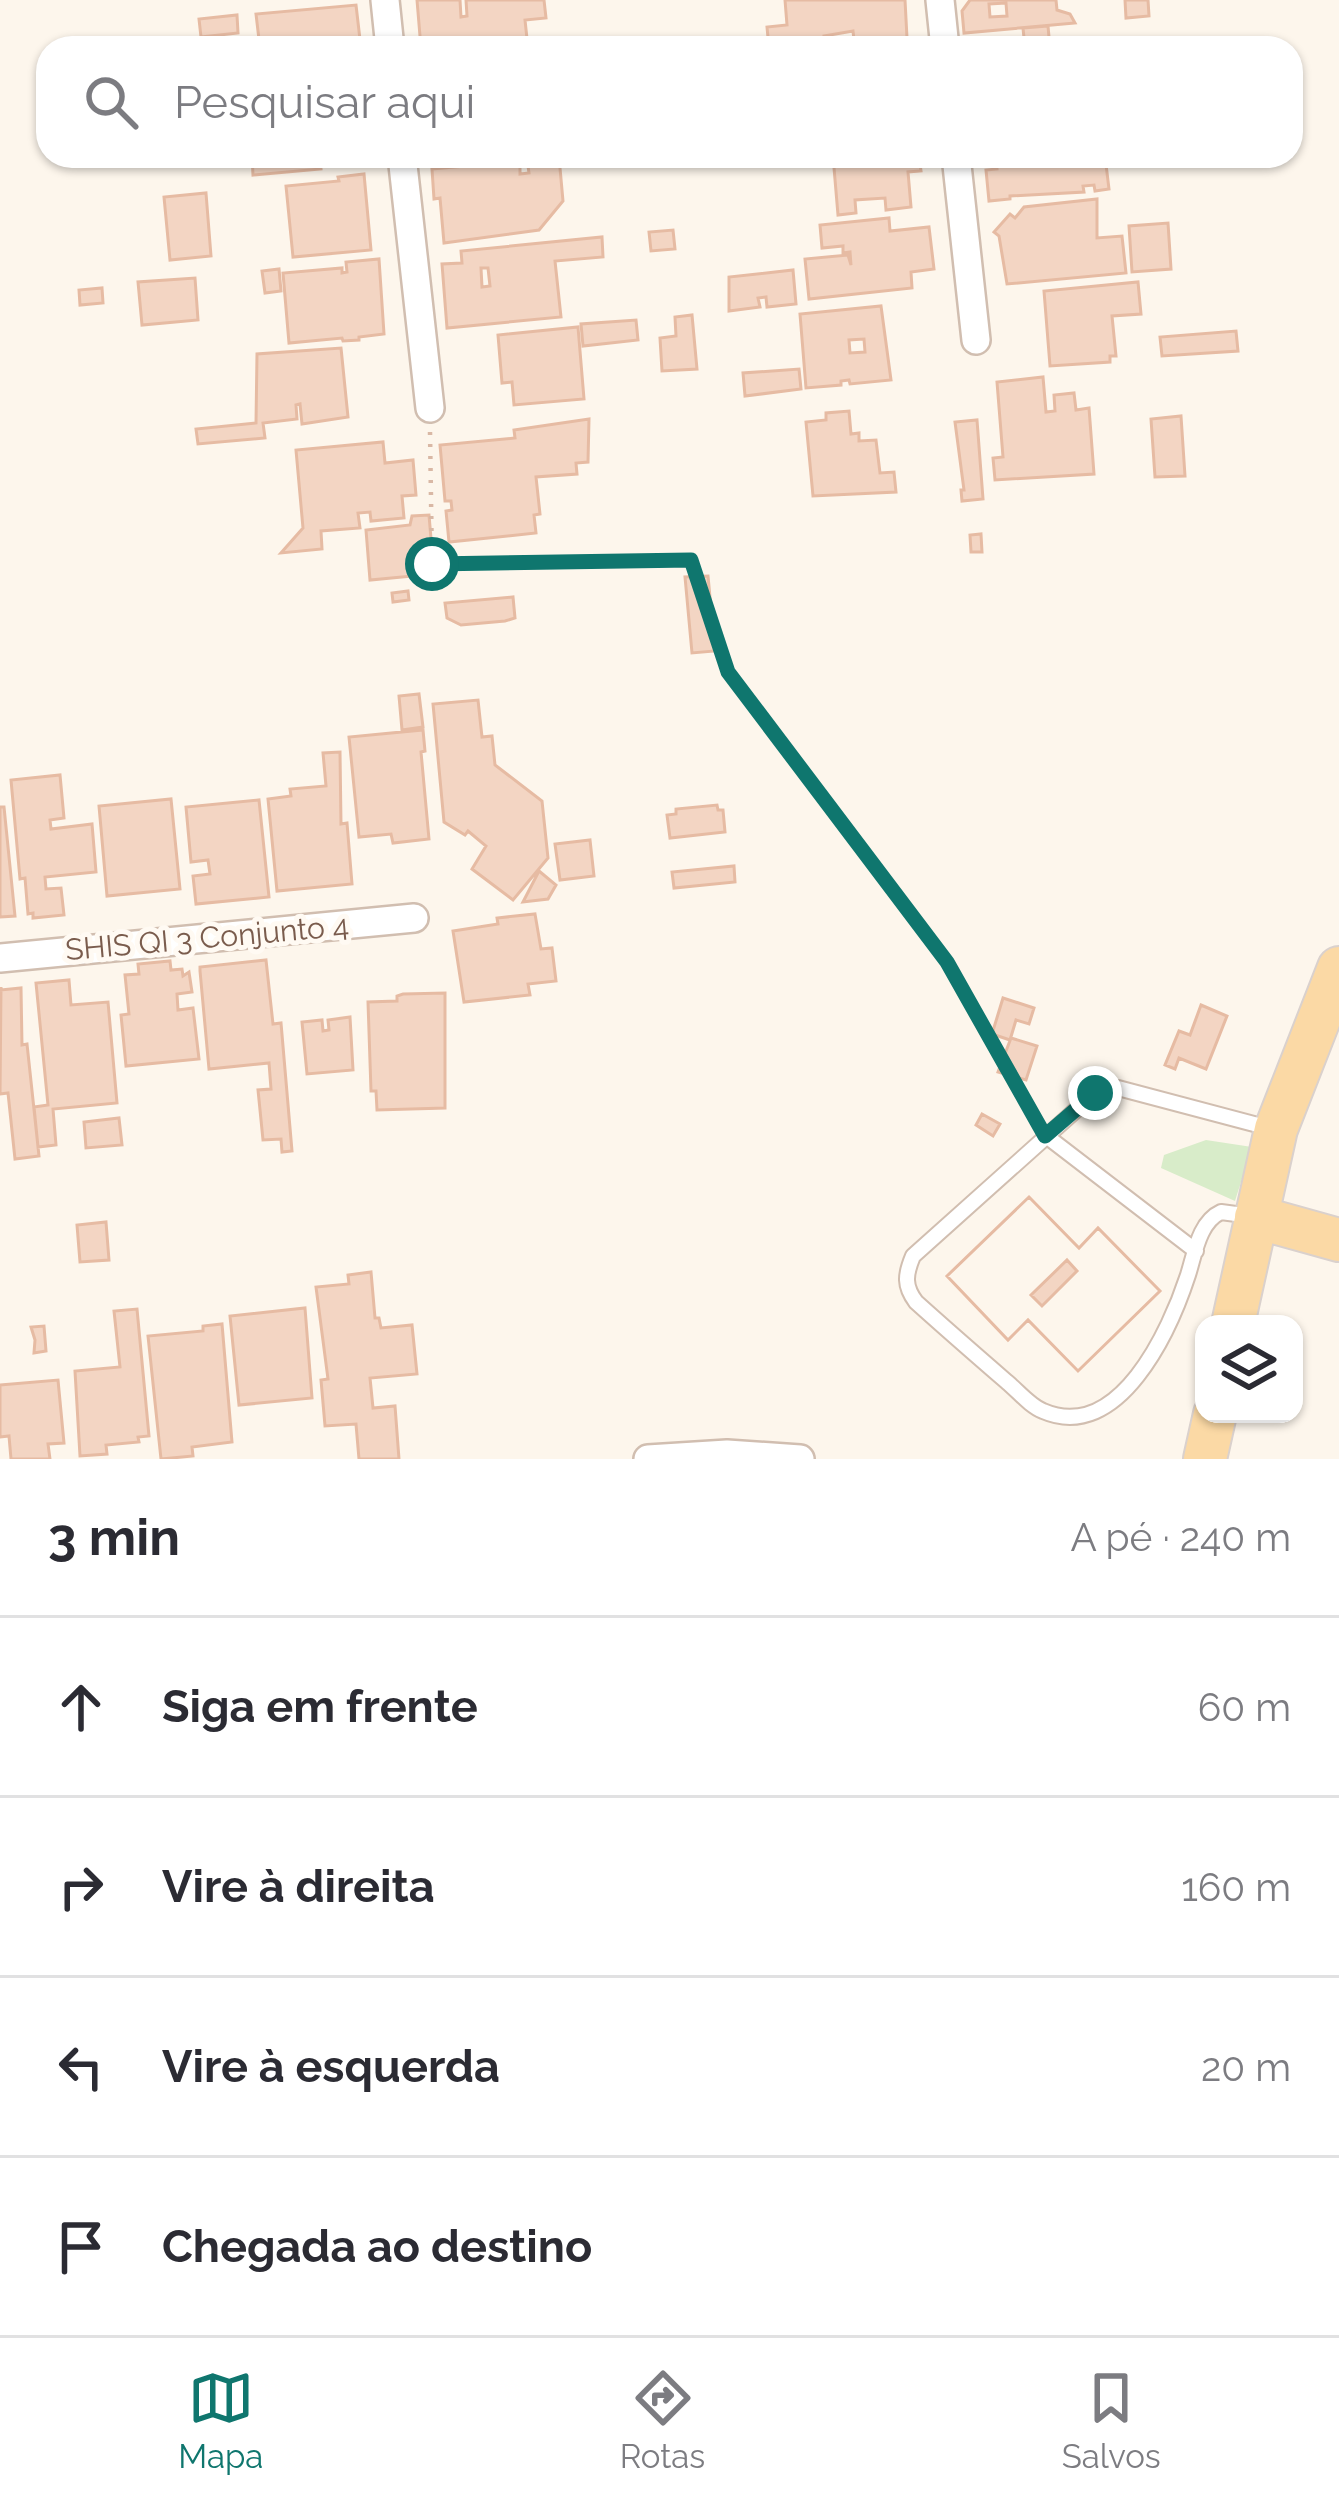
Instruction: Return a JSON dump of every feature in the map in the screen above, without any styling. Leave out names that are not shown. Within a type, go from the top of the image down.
[{"type":"main road","points":[[1235,1315],[1276,1130],[1339,968]]},
{"type":"main road","points":[[1256,1216],[1339,1240]]},
{"type":"main road","points":[[1205,1459],[1213,1423]]},
{"type":"street","points":[[385,0],[389,36]]},
{"type":"street","points":[[940,0],[944,36]]},
{"type":"street","points":[[403,168],[430,408]]},
{"type":"street","points":[[957,168],[976,340]]},
{"type":"street","name":"SHIS QI 3 Conjunto 4","points":[[0,958],[414,918]]},
{"type":"street","points":[[648,1459],[727,1454],[800,1459]]},
{"type":"lane","points":[[1256,1216],[1221,1212],[1204,1226],[1166,1330],[1133,1382],[1091,1414],[1040,1411],[907,1289],[913,1256],[1095,1093],[1118,1088],[1276,1130]]},
{"type":"lane","points":[[1045,1136],[1196,1251]]},
{"type":"path","points":[[430,408],[432,564],[691,560],[728,672],[947,962],[1045,1136]]},
{"type":"green space","points":[[1206,1140],[1252,1147],[1235,1201],[1161,1168],[1164,1155]]},
{"type":"building","points":[[417,0],[460,0],[461,17],[467,16],[466,0],[544,0],[546,18],[525,20],[527,36],[420,36]]},
{"type":"building","points":[[785,0],[905,0],[907,36],[854,36],[853,31],[768,36],[767,27],[787,25]]},
{"type":"building","points":[[970,0],[1056,0],[1057,10],[1070,14],[1075,23],[964,33],[962,11]],"holes":[[[1006,3],[1007,16],[990,17],[989,4]]]},
{"type":"building","points":[[1125,0],[1148,0],[1149,16],[1126,18]]},
{"type":"building","points":[[356,5],[360,36],[259,36],[256,14]]},
{"type":"building","points":[[237,15],[238,33],[201,36],[199,19]]},
{"type":"building","points":[[1048,26],[1049,36],[1024,36],[1023,28]]},
{"type":"building","points":[[253,168],[321,168],[321,169],[253,175]]},
{"type":"building","points":[[520,168],[520,174],[529,173],[528,168],[560,168],[563,201],[539,230],[444,243],[432,169]]},
{"type":"building","points":[[834,168],[921,168],[908,172],[911,207],[886,210],[885,198],[855,200],[856,213],[838,215]]},
{"type":"building","points":[[1106,168],[1109,189],[1083,186],[1084,192],[989,201],[986,170]]},
{"type":"building","points":[[364,174],[371,250],[293,257],[286,186]]},
{"type":"building","points":[[206,193],[211,256],[170,260],[164,197]]},
{"type":"building","points":[[1097,199],[1097,238],[1122,236],[1126,273],[1007,284],[999,236],[994,232],[1010,214],[1015,218],[1024,207]]},
{"type":"building","points":[[889,218],[890,231],[929,227],[934,269],[911,272],[912,288],[809,299],[805,259],[848,255],[851,265],[850,252],[843,253],[843,246],[822,248],[820,225]]},
{"type":"building","points":[[1168,223],[1171,269],[1132,272],[1129,226]]},
{"type":"building","points":[[673,230],[675,249],[651,251],[649,232]]},
{"type":"building","points":[[602,237],[603,257],[555,261],[561,317],[447,328],[442,264],[462,263],[461,251]],"holes":[[[481,268],[488,268],[490,286],[482,287]]]},
{"type":"building","points":[[379,259],[384,334],[359,340],[289,343],[283,273],[342,268],[342,273],[347,272],[346,262]]},
{"type":"building","points":[[279,269],[281,291],[265,293],[262,271]]},
{"type":"building","points":[[793,270],[796,304],[767,307],[766,297],[758,298],[760,307],[729,311],[729,277]]},
{"type":"building","points":[[195,278],[198,320],[142,325],[138,282]]},
{"type":"building","points":[[1138,282],[1141,314],[1112,316],[1116,356],[1110,356],[1110,362],[1050,366],[1044,291]]},
{"type":"building","points":[[102,288],[103,303],[80,305],[79,290]]},
{"type":"building","points":[[881,306],[891,380],[850,384],[849,380],[806,388],[800,314]],"holes":[[[864,339],[865,352],[850,353],[849,340]]]},
{"type":"building","points":[[692,315],[697,369],[662,371],[660,338],[676,336],[675,317]]},
{"type":"building","points":[[636,320],[638,340],[583,346],[581,324]]},
{"type":"building","points":[[578,327],[584,399],[514,405],[512,382],[502,383],[498,335]]},
{"type":"building","points":[[1236,331],[1238,351],[1162,356],[1160,337]]},
{"type":"building","points":[[341,348],[348,417],[302,424],[300,404],[296,405],[297,419],[263,423],[265,438],[198,444],[196,429],[256,423],[257,354]]},
{"type":"building","points":[[799,369],[801,389],[745,396],[743,373]]},
{"type":"building","points":[[1043,377],[1046,412],[1055,411],[1054,395],[1074,393],[1076,410],[1089,408],[1094,474],[995,480],[993,458],[1003,457],[997,382]]},
{"type":"building","points":[[849,411],[851,434],[859,433],[859,441],[876,440],[880,473],[894,472],[896,492],[813,496],[806,422],[826,420],[826,413]]},
{"type":"building","points":[[1181,416],[1185,476],[1155,477],[1151,419]]},
{"type":"building","points":[[589,419],[588,462],[576,463],[577,474],[536,477],[540,514],[534,515],[536,533],[449,542],[446,511],[452,510],[451,501],[445,501],[440,445],[515,438],[514,430]]},
{"type":"building","points":[[977,420],[983,499],[962,501],[955,422]]},
{"type":"building","points":[[383,442],[385,463],[413,460],[416,495],[402,496],[404,518],[371,521],[370,512],[358,513],[360,528],[321,531],[322,549],[281,553],[303,528],[296,450]]},
{"type":"building","points":[[429,515],[434,574],[370,580],[366,530],[410,525],[412,516]]},
{"type":"building","points":[[981,534],[982,552],[971,552],[970,535]]},
{"type":"building","points":[[708,576],[715,651],[692,653],[685,577]]},
{"type":"building","points":[[408,591],[409,600],[393,602],[392,593]]},
{"type":"building","points":[[513,597],[515,618],[461,625],[447,618],[445,603]]},
{"type":"building","points":[[419,694],[423,727],[402,730],[399,696]]},
{"type":"building","points":[[478,700],[482,737],[492,736],[495,765],[542,801],[548,858],[513,900],[472,869],[486,846],[468,831],[465,835],[444,822],[433,704]]},
{"type":"building","points":[[423,730],[429,839],[393,843],[391,834],[359,837],[349,737]]},
{"type":"building","points":[[340,752],[341,824],[347,823],[352,884],[277,891],[268,799],[291,796],[290,789],[326,786],[323,753]]},
{"type":"building","points":[[60,775],[64,818],[50,820],[51,829],[92,824],[96,872],[45,877],[46,889],[61,888],[64,915],[33,918],[33,913],[28,914],[25,878],[20,879],[11,780]]},
{"type":"building","points":[[171,799],[180,889],[107,896],[99,806]]},
{"type":"building","points":[[259,800],[269,897],[196,904],[193,876],[210,874],[208,860],[191,862],[186,807]]},
{"type":"building","points":[[717,805],[723,810],[725,832],[670,838],[667,815],[676,814],[676,809]]},
{"type":"building","points":[[0,807],[4,807],[15,916],[0,917]]},
{"type":"building","points":[[590,840],[594,876],[560,880],[555,844]]},
{"type":"building","points":[[734,866],[735,882],[674,888],[672,872]]},
{"type":"building","points":[[539,871],[556,885],[548,899],[523,902]]},
{"type":"building","points":[[535,914],[541,949],[552,948],[556,981],[528,984],[530,995],[464,1002],[453,931],[498,924],[497,918]]},
{"type":"building","points":[[266,960],[273,1024],[281,1023],[292,1151],[282,1152],[281,1139],[263,1140],[258,1090],[271,1089],[269,1063],[209,1069],[200,967]]},
{"type":"building","points":[[170,961],[171,970],[182,969],[183,976],[189,972],[192,992],[177,994],[178,1010],[193,1008],[199,1059],[126,1066],[121,1015],[129,1014],[125,975],[139,974],[138,964]]},
{"type":"building","points":[[69,980],[71,1005],[108,1002],[117,1103],[53,1109],[56,1145],[38,1147],[34,1107],[48,1105],[36,983]]},
{"type":"building","points":[[1,987],[21,988],[22,1045],[27,1044],[39,1156],[15,1159],[8,1093],[0,1094]]},
{"type":"building","points":[[445,993],[445,1108],[377,1110],[376,1091],[371,1091],[368,1002],[397,1001],[403,994]]},
{"type":"building","points":[[1003,998],[1034,1008],[1029,1024],[1016,1020],[1010,1040],[992,1034]]},
{"type":"building","points":[[1201,1005],[1227,1016],[1206,1069],[1179,1058],[1175,1069],[1165,1065],[1179,1031],[1190,1035]]},
{"type":"building","points":[[350,1017],[353,1070],[307,1074],[302,1022],[322,1020],[323,1031],[329,1030],[328,1020]]},
{"type":"building","points":[[1011,1038],[1037,1046],[1026,1080],[998,1072]]},
{"type":"building","points":[[982,1114],[1000,1124],[993,1136],[976,1125]]},
{"type":"building","points":[[119,1118],[122,1145],[86,1148],[84,1122]]},
{"type":"building","points":[[1029,1197],[1079,1248],[1098,1228],[1160,1291],[1078,1371],[1028,1320],[1008,1340],[947,1276]],"holes":[[[1067,1260],[1077,1271],[1042,1306],[1031,1295]]]},
{"type":"building","points":[[1029,1197],[1079,1248],[1098,1228],[1160,1291],[1078,1371],[1028,1320],[1008,1340],[947,1276]]},
{"type":"building","points":[[106,1222],[109,1260],[80,1262],[77,1225]]},
{"type":"building","points":[[371,1272],[375,1318],[381,1328],[412,1325],[417,1374],[370,1378],[373,1408],[395,1406],[399,1459],[359,1459],[356,1424],[325,1426],[321,1380],[328,1379],[316,1287],[349,1284],[348,1275]]},
{"type":"building","points":[[305,1308],[312,1398],[239,1405],[230,1316]]},
{"type":"building","points":[[137,1309],[149,1436],[138,1437],[139,1442],[106,1445],[107,1454],[80,1456],[75,1371],[120,1367],[114,1311]]},
{"type":"building","points":[[222,1324],[232,1442],[192,1447],[193,1456],[161,1459],[148,1336],[203,1331],[203,1326]]},
{"type":"building","points":[[44,1326],[46,1351],[34,1353],[31,1327]]},
{"type":"building","points":[[58,1380],[64,1443],[48,1444],[50,1459],[11,1459],[9,1436],[0,1437],[0,1385]]},
{"type":"route","points":[[432,564],[691,560],[728,672],[947,962],[1045,1136],[1095,1093]]}]
